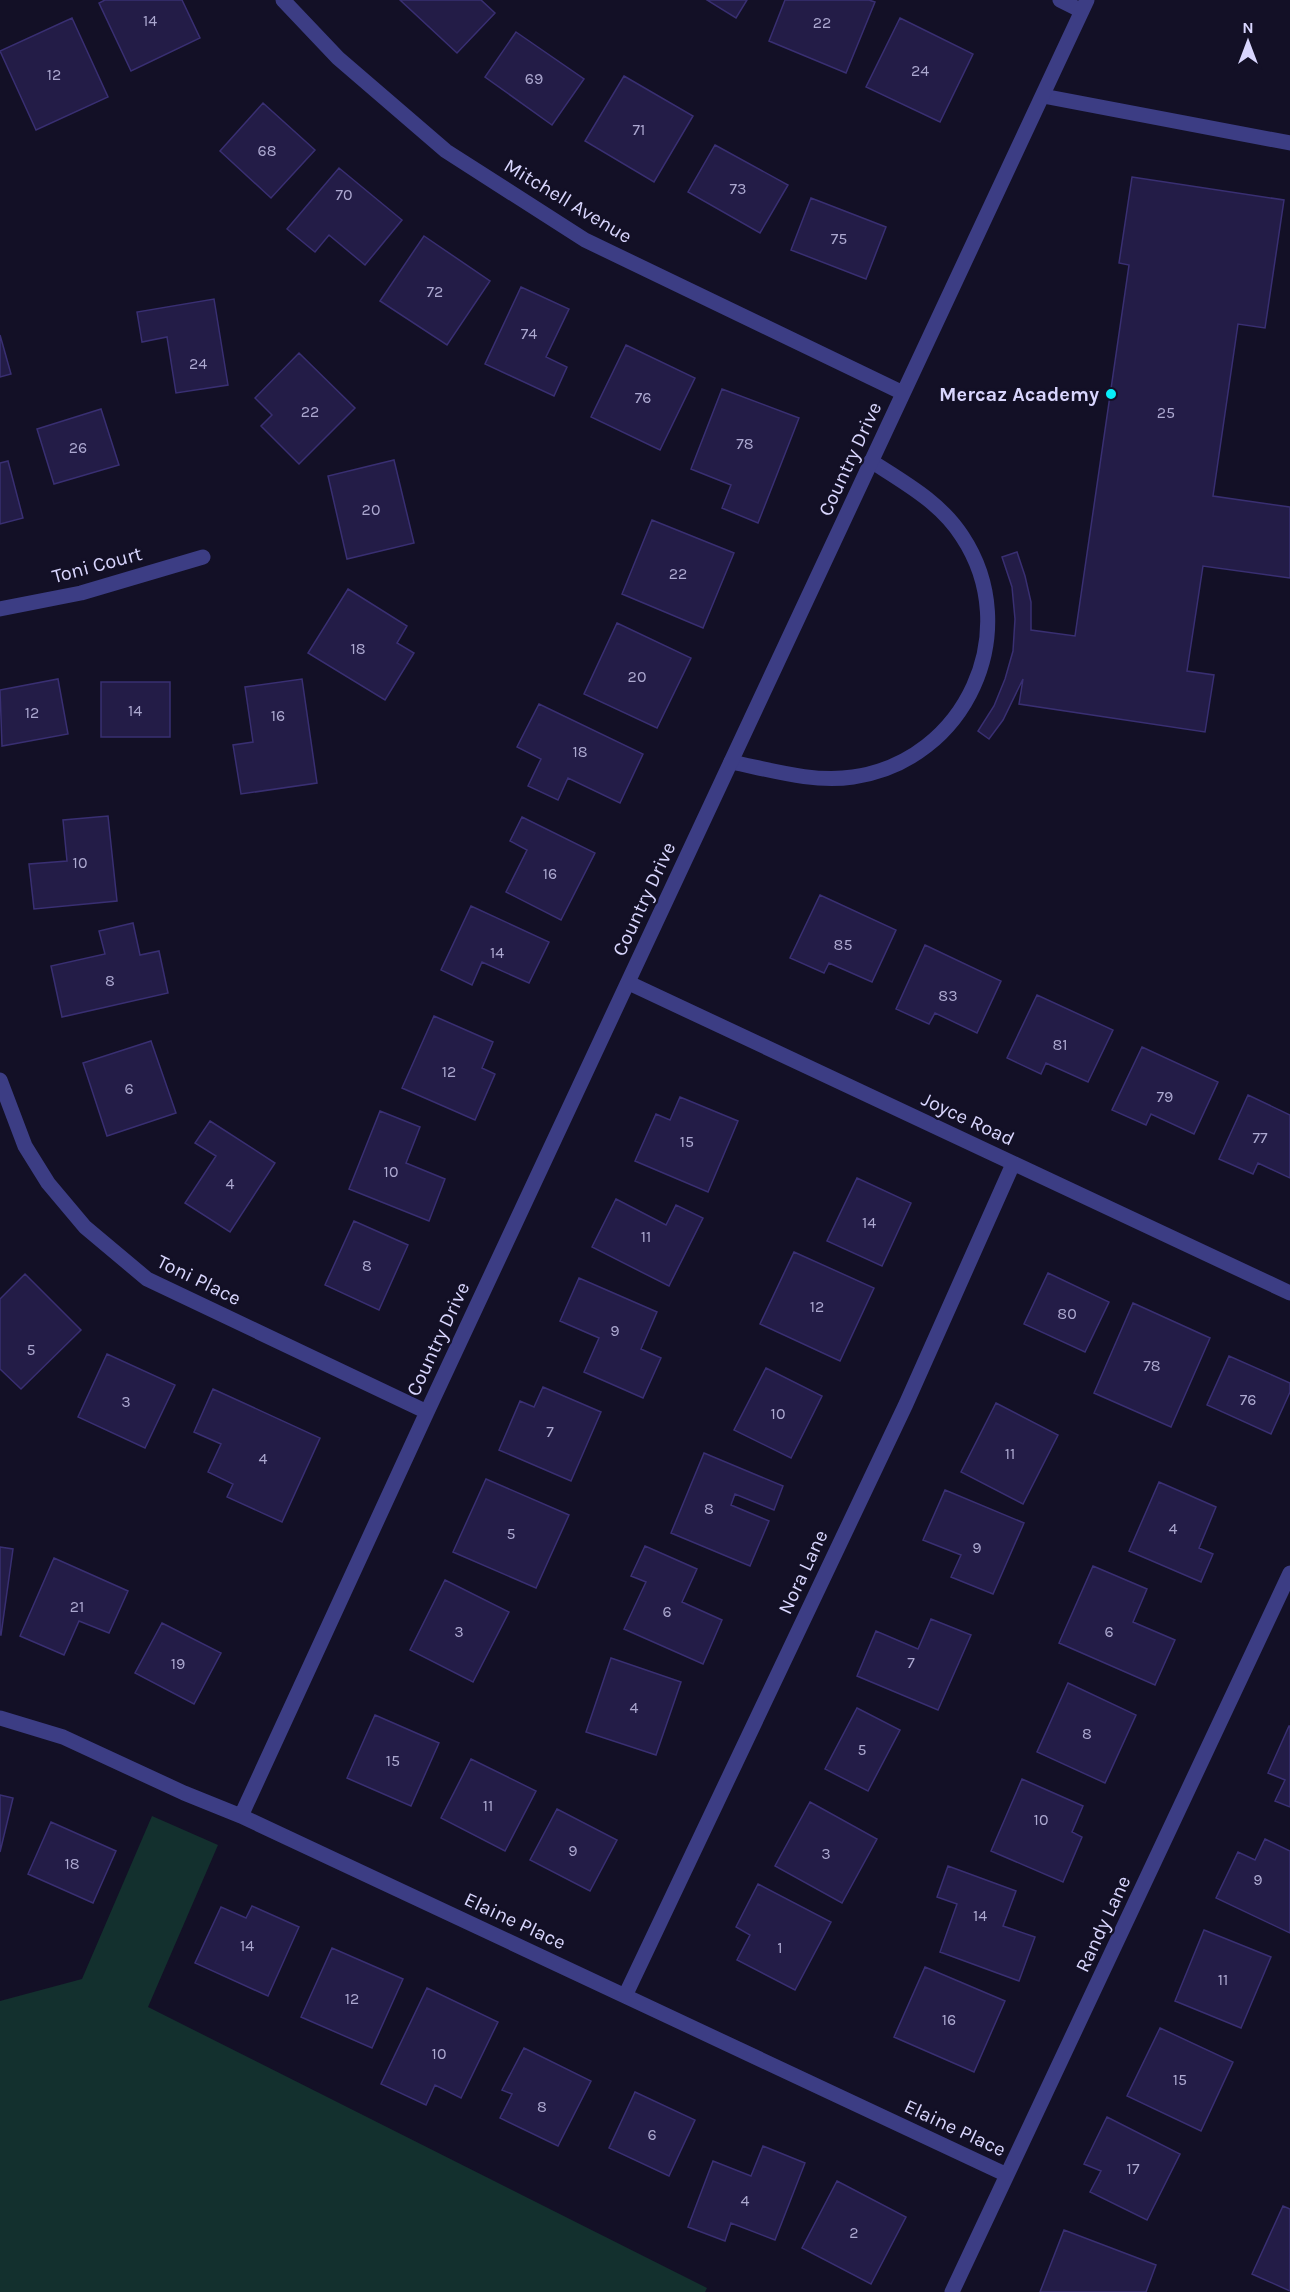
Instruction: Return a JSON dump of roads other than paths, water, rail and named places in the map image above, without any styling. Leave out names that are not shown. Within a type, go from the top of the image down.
[{"type":"street","name":"Mitchell Avenue","points":[[283,0],[338,58],[446,151],[585,240],[903,393]]},
{"type":"street","points":[[1060,0],[1084,5]]},
{"type":"street","name":"Country Drive","points":[[241,1816],[427,1412],[1084,5]]},
{"type":"street","points":[[1043,96],[1290,143]]},
{"type":"street","points":[[731,762],[827,779],[853,777],[879,771],[904,761],[927,746],[963,707],[975,684],[984,658],[987,608],[983,582],[974,558],[947,515],[928,498],[872,461]]},
{"type":"street","name":"Toni Court","points":[[0,609],[81,593],[203,557]]},
{"type":"street","name":"Joyce Road","points":[[628,983],[1290,1293]]},
{"type":"street","name":"Toni Place","points":[[0,1080],[25,1146],[48,1183],[85,1227],[147,1279],[427,1412]]},
{"type":"street","name":"Nora Lane","points":[[625,1996],[906,1404],[1013,1164]]},
{"type":"street","name":"Randy Lane","points":[[952,2292],[1290,1573]]},
{"type":"street","name":"Elaine Place","points":[[0,1718],[63,1737],[184,1793],[241,1816],[1007,2175]]},
{"type":"place","name":"Mercaz Academy","points":[[1111,394]]}]
